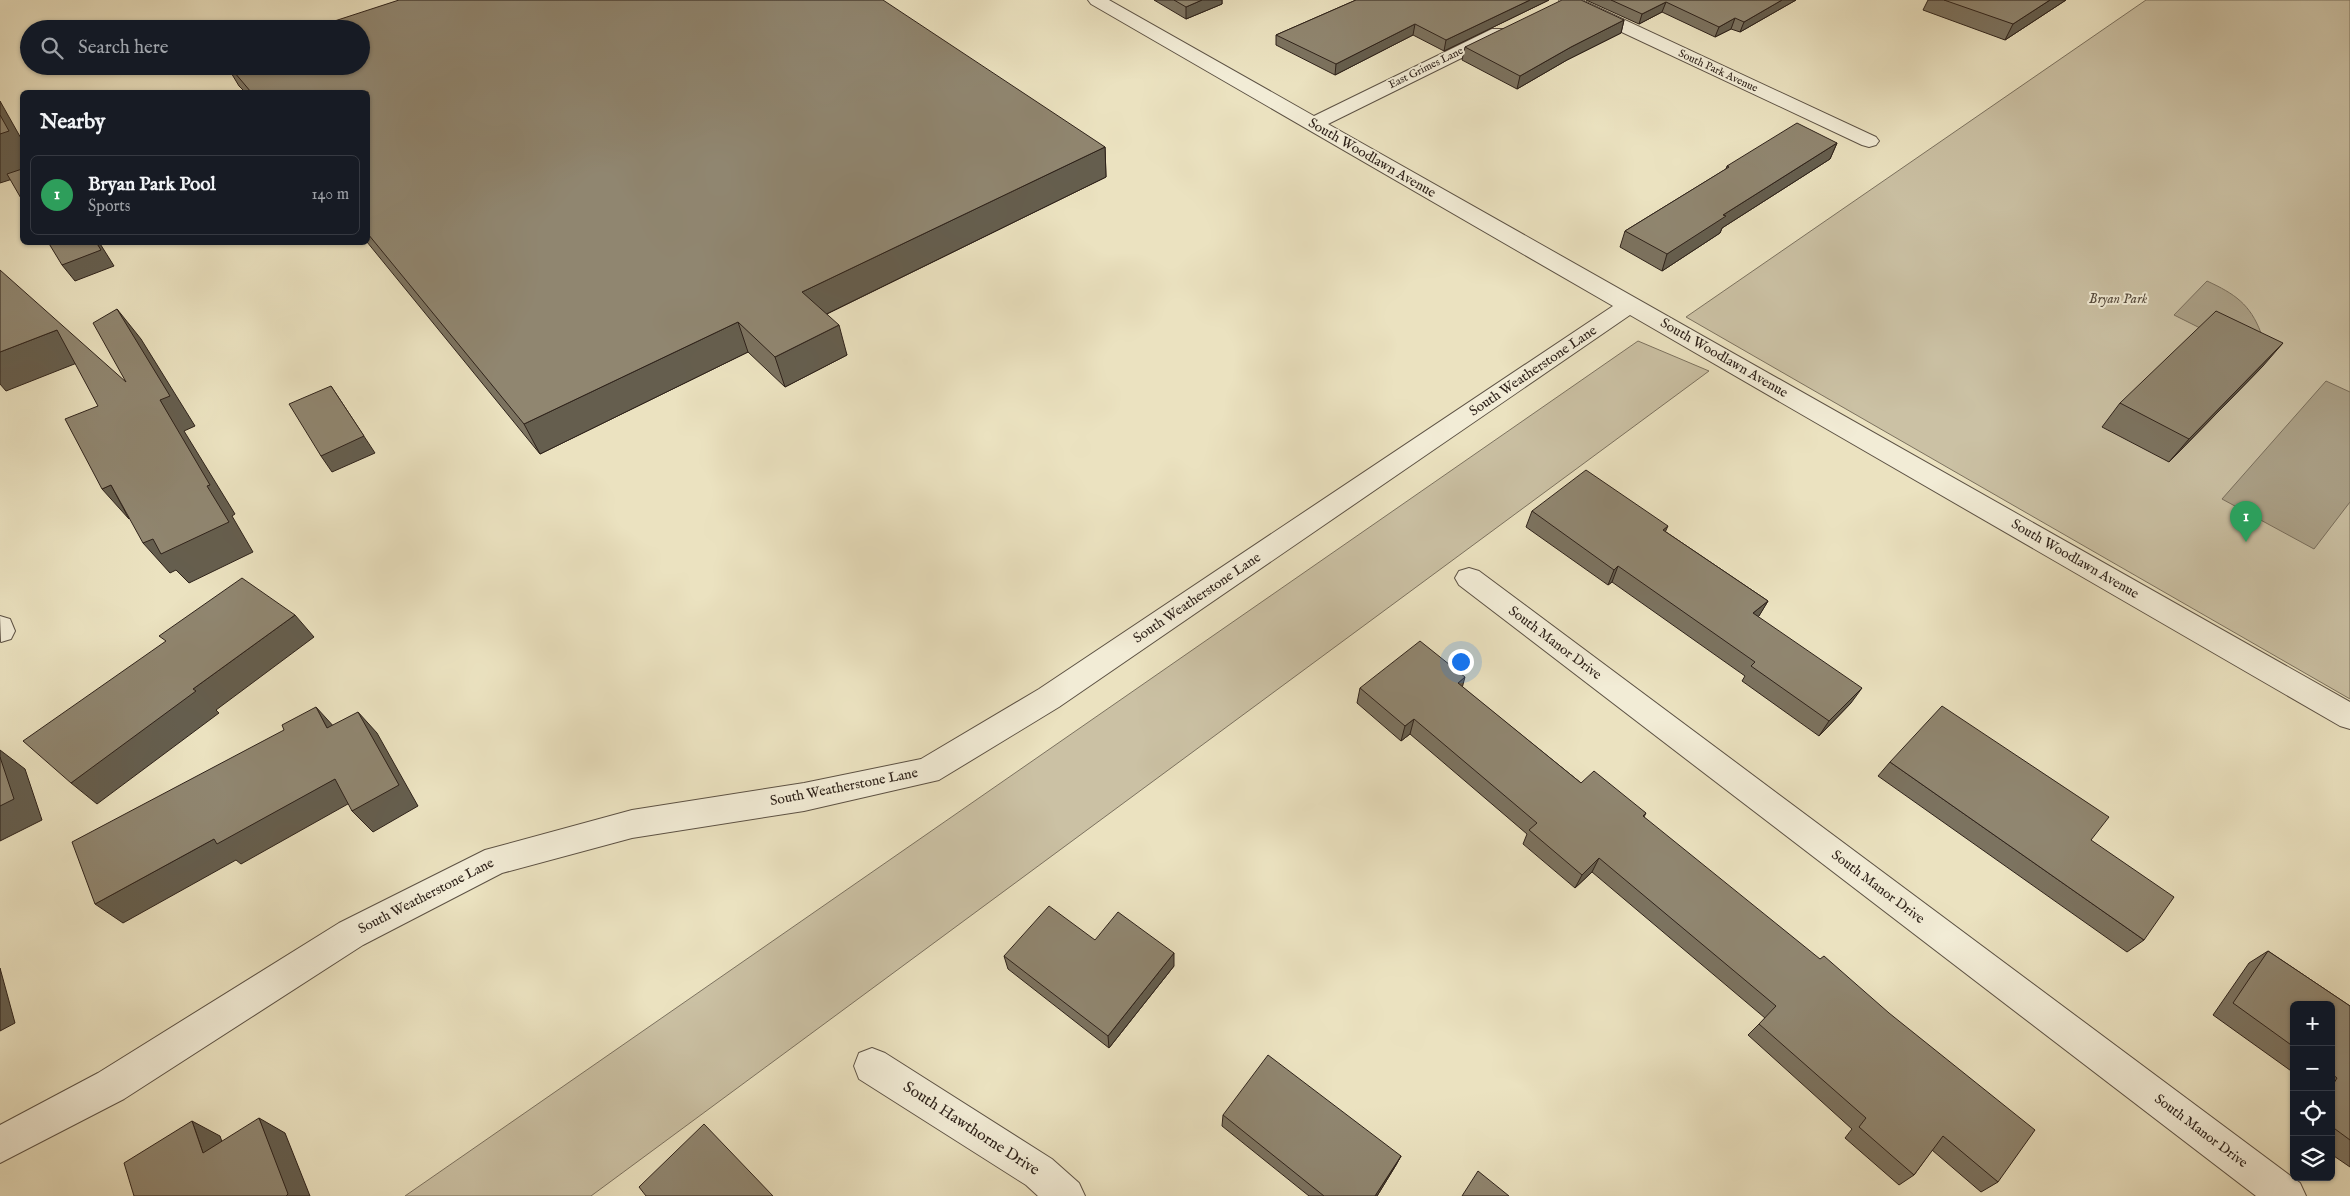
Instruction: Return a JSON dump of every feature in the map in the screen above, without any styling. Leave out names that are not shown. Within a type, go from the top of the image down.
[{"type":"street","name":"South Woodlawn Avenue","points":[[1097,0],[2350,717]]},
{"type":"street","points":[[1549,8],[1567,0]]},
{"type":"street","name":"South Park Avenue","points":[[1567,0],[1869,142]]},
{"type":"street","name":"East Grimes Lane","points":[[1312,124],[1514,26]]},
{"type":"street","name":"South Weatherstone Lane","points":[[0,1145],[111,1086],[351,934],[496,860],[632,824],[804,797],[928,770],[1049,698],[1631,304]]},
{"type":"street","name":"South Manor Drive","points":[[1469,578],[2287,1196]]},
{"type":"street","name":"South Hawthorne Drive","points":[[872,1066],[1039,1172],[1066,1196]]},
{"type":"green space","name":"Bryan Park","points":[[2146,0],[2350,0],[2350,699],[1686,317]]},
{"type":"green space","points":[[1638,341],[1709,371],[591,1196],[405,1196]]},
{"type":"shaded area","points":[[2207,281],[2240,301],[2252,314],[2261,333],[2212,334],[2174,315]]},
{"type":"shaded area","points":[[2326,381],[2350,392],[2350,502],[2314,549],[2222,499]]},
{"type":"building","points":[[399,0],[883,0],[1105,147],[802,292],[839,325],[775,357],[738,322],[524,424],[370,236],[370,90],[249,90],[237,75],[370,75],[370,20],[338,20]]},
{"type":"building","points":[[1174,0],[1202,0],[1186,7]]},
{"type":"building","points":[[1356,0],[1530,0],[1446,40],[1415,24],[1336,64],[1276,35]]},
{"type":"building","points":[[1562,0],[1581,0],[1624,20],[1520,76],[1465,47]]},
{"type":"building","points":[[1611,0],[1782,0],[1744,22],[1735,18],[1719,27],[1666,2],[1642,14]]},
{"type":"building","points":[[1944,0],[2050,0],[2013,24]]},
{"type":"building","points":[[0,115],[9,131],[0,134]]},
{"type":"building","points":[[1797,123],[1837,143],[1723,215],[1726,216],[1667,254],[1625,231],[1729,167],[1727,166]]},
{"type":"building","points":[[20,170],[20,197],[7,174]]},
{"type":"building","points":[[50,245],[98,245],[101,250],[62,265]]},
{"type":"building","points":[[0,270],[126,382],[93,323],[117,309],[170,396],[160,400],[210,485],[207,486],[229,522],[161,554],[153,539],[143,543],[111,485],[102,489],[65,419],[98,406],[57,330],[0,352]]},
{"type":"building","points":[[2216,311],[2283,343],[2189,439],[2120,403]]},
{"type":"building","points":[[331,386],[364,436],[321,456],[289,404]]},
{"type":"building","points":[[1586,470],[1668,526],[1663,530],[1768,601],[1753,613],[1862,688],[1829,721],[1751,666],[1755,662],[1618,566],[1614,570],[1532,511]]},
{"type":"building","points":[[242,578],[295,615],[193,689],[196,691],[71,783],[23,741],[166,641],[159,636]]},
{"type":"building","points":[[1420,641],[1465,677],[1458,683],[1581,783],[1594,771],[1646,813],[1643,816],[1820,959],[1824,956],[1889,1013],[2035,1130],[1998,1182],[1943,1136],[1914,1175],[1859,1127],[1866,1118],[1759,1024],[1776,1006],[1599,858],[1582,875],[1529,830],[1537,823],[1414,719],[1405,726],[1360,688]]},
{"type":"building","points":[[1942,706],[2109,817],[2091,840],[2174,897],[2144,940],[1890,762]]},
{"type":"building","points":[[316,707],[327,728],[358,712],[399,785],[352,811],[335,779],[217,844],[214,839],[95,904],[72,842],[284,730],[282,725]]},
{"type":"building","points":[[0,757],[14,799],[0,806]]},
{"type":"building","points":[[1049,906],[1095,940],[1118,912],[1174,953],[1108,1036],[1004,956]]},
{"type":"building","points":[[2268,951],[2350,1006],[2350,1140],[2335,1129],[2335,1081],[2337,1078],[2335,1076],[2335,1001],[2290,1001],[2290,1044],[2233,1003]]},
{"type":"building","points":[[1268,1055],[1401,1156],[1375,1196],[1324,1196],[1223,1115]]},
{"type":"building","points":[[259,1118],[288,1194],[286,1196],[134,1196],[124,1163],[192,1121],[203,1153]]},
{"type":"building","points":[[704,1124],[773,1196],[646,1196],[639,1187]]},
{"type":"building","points":[[1478,1171],[1509,1196],[1462,1196]]},
{"type":"place","name":"Bryan Park Pool","points":[[2246,542]]}]
